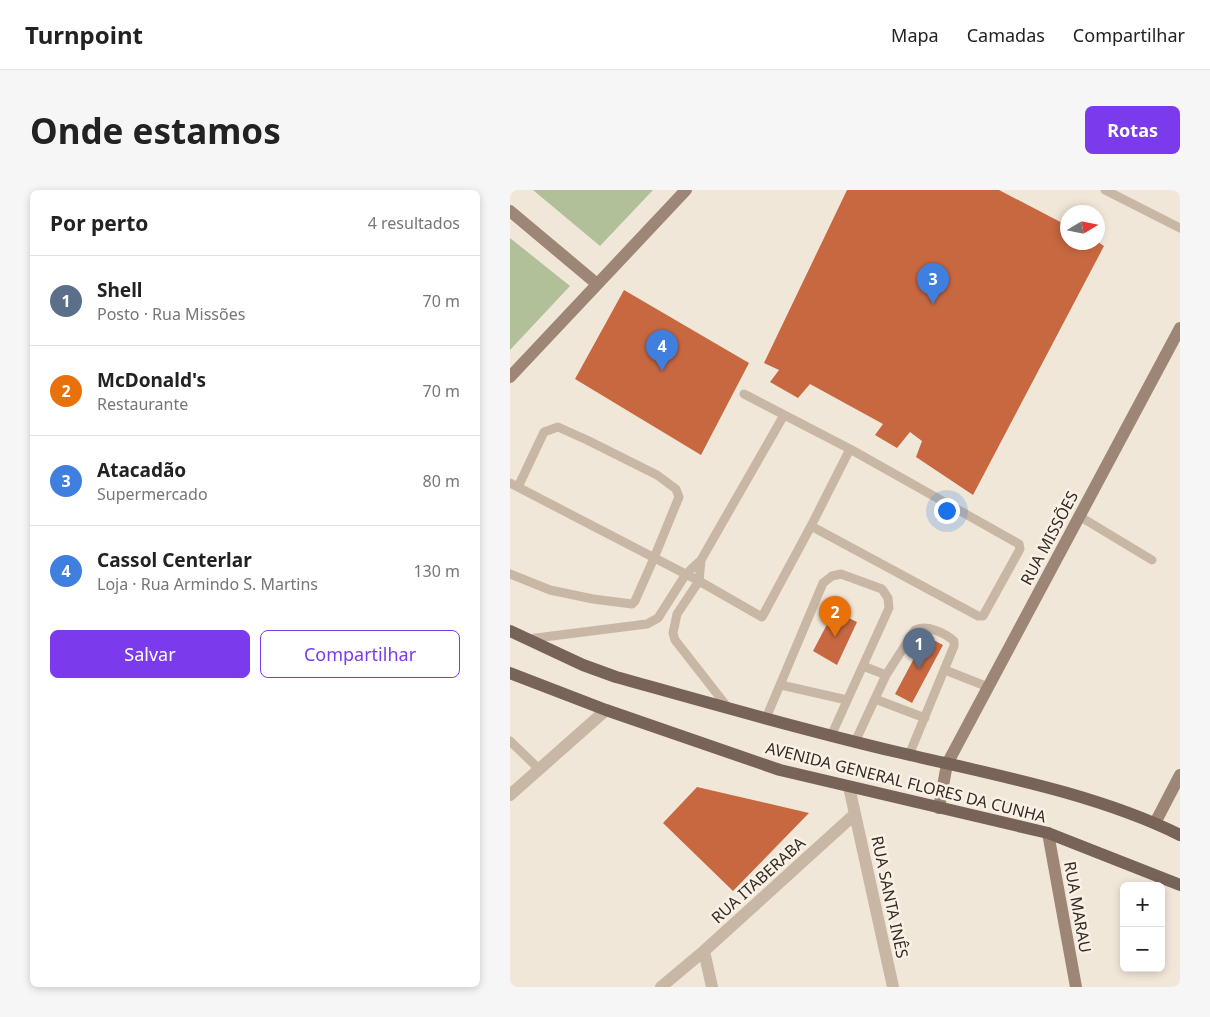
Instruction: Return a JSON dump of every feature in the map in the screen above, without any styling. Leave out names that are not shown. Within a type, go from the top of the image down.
[{"type":"main road","name":"AVENIDA GENERAL FLORES DA CUNHA","points":[[510,631],[583,665],[616,677],[831,736],[1076,795],[1155,823],[1180,835]]},
{"type":"main road","name":"AVENIDA GENERAL FLORES DA CUNHA","points":[[510,673],[606,710],[780,770],[1048,833],[1180,886]]},
{"type":"street","points":[[510,377],[686,190]]},
{"type":"street","points":[[510,211],[597,284]]},
{"type":"street","name":"RUA MISSÕES","points":[[940,808],[947,764],[1180,328]]},
{"type":"street","points":[[510,795],[606,710]]},
{"type":"street","points":[[1155,823],[1180,776]]},
{"type":"street","points":[[849,787],[855,814]]},
{"type":"street","name":"RUA ITABERABA","points":[[661,987],[704,951],[855,814]]},
{"type":"street","name":"RUA SANTA INÊS","points":[[855,814],[893,987]]},
{"type":"street","name":"RUA MARAU","points":[[1048,833],[1076,987]]},
{"type":"street","points":[[704,951],[712,987]]},
{"type":"lane","points":[[1105,190],[1180,228]]},
{"type":"lane","points":[[744,394],[850,449],[1016,542],[1020,548],[981,617],[811,526]]},
{"type":"lane","points":[[527,639],[653,622],[666,609],[686,574],[701,560],[784,415]]},
{"type":"lane","points":[[510,574],[550,590],[627,604],[635,601],[654,558],[679,497],[676,488],[657,475],[558,427],[544,432],[514,485],[654,558],[686,574],[762,617],[850,449]]},
{"type":"lane","points":[[1079,516],[1152,560]]},
{"type":"lane","points":[[701,560],[699,581],[676,614],[673,633],[675,640],[729,709]]},
{"type":"lane","points":[[766,718],[823,583],[832,576],[841,574],[882,589],[888,598],[889,608],[831,736]]},
{"type":"lane","points":[[855,742],[886,675],[915,630],[921,627],[927,628],[954,641],[954,646],[909,755]]},
{"type":"lane","points":[[863,666],[886,675]]},
{"type":"lane","points":[[945,670],[988,687]]},
{"type":"lane","points":[[781,685],[847,700]]},
{"type":"lane","points":[[875,699],[925,718]]},
{"type":"lane","points":[[510,741],[539,769]]},
{"type":"green space","points":[[533,190],[653,190],[600,246]]},
{"type":"green space","points":[[510,238],[570,286],[510,350]]},
{"type":"building","points":[[847,190],[999,190],[1060,222],[1060,250],[1102,250],[973,495],[916,457],[922,441],[910,432],[897,448],[875,435],[883,424],[810,384],[798,398],[770,382],[779,370],[764,363]]},
{"type":"building","points":[[624,290],[749,363],[701,455],[575,379]]},
{"type":"building","points":[[834,611],[857,622],[837,665],[813,651]]},
{"type":"building","points":[[926,636],[943,645],[912,703],[895,694]]},
{"type":"building","points":[[697,787],[809,813],[733,891],[663,823]]},
{"type":"place","name":"Atacadão","points":[[933,304]]},
{"type":"place","name":"Cassol Centerlar","points":[[662,371]]},
{"type":"place","name":"McDonald's","points":[[835,637]]},
{"type":"place","name":"Shell","points":[[919,669]]}]
